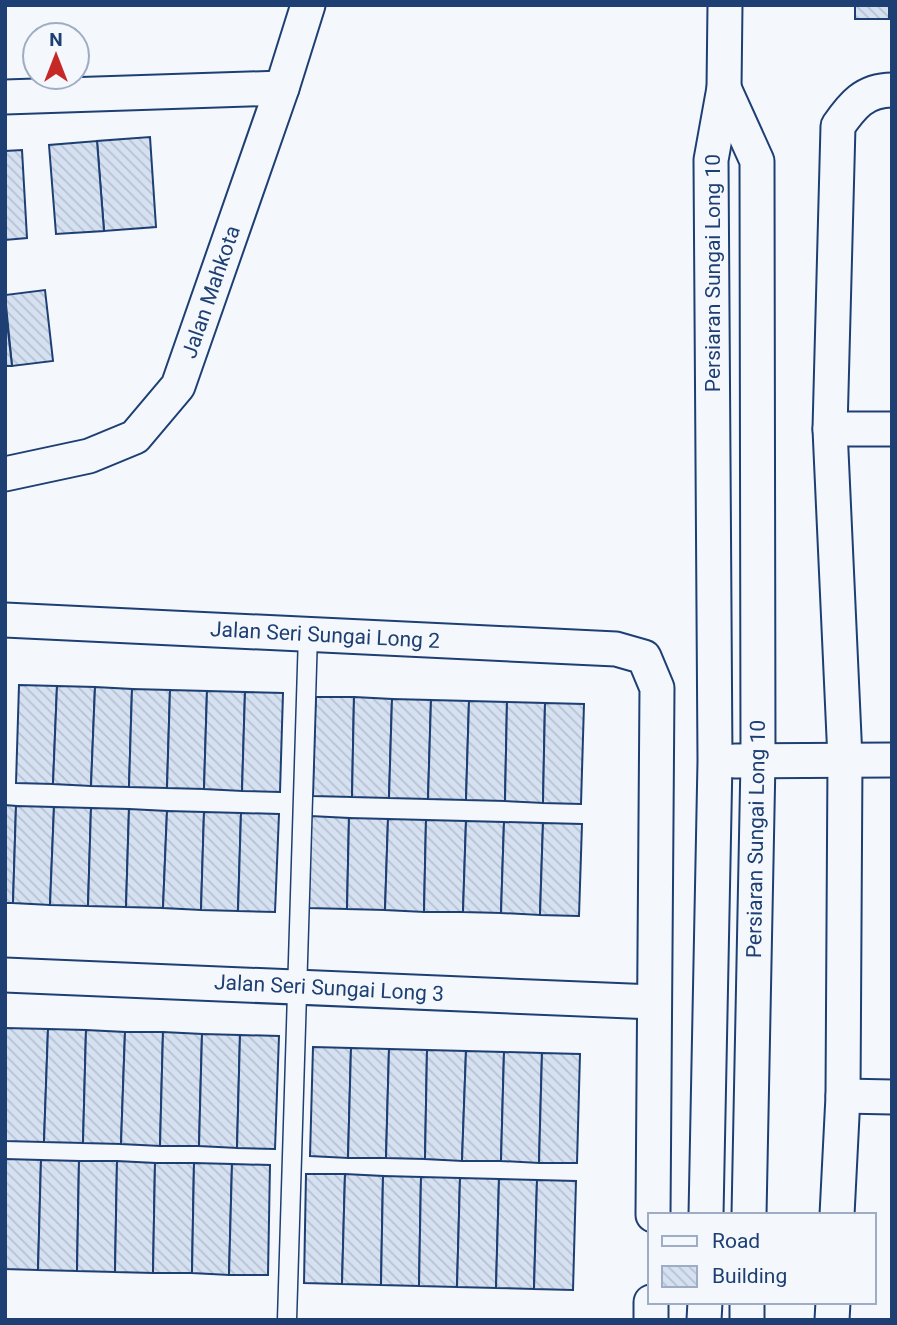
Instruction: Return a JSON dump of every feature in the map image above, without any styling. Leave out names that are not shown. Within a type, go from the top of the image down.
[{"type":"street","name":"Jalan Mahkota","points":[[5,474],[89,456],[135,437],[178,386],[282,88],[307,5]]},
{"type":"street","points":[[724,88],[725,5]]},
{"type":"street","points":[[5,97],[282,88]]},
{"type":"street","name":"Persiaran Sungai Long 10","points":[[706,1213],[715,761],[711,160],[724,88]]},
{"type":"street","name":"Persiaran Sungai Long 10","points":[[724,88],[757,161],[758,761],[749,1213]]},
{"type":"street","points":[[837,1213],[843,1096],[845,759],[830,429],[838,126],[855,103],[880,90],[892,90]]},
{"type":"street","points":[[830,429],[892,429]]},
{"type":"street","name":"Jalan Seri Sungai Long 2","points":[[5,620],[616,649],[644,657],[657,688],[654,1002]]},
{"type":"street","points":[[715,761],[892,760]]},
{"type":"street","name":"Jalan Seri Sungai Long 3","points":[[5,975],[654,1002]]},
{"type":"street","points":[[653,1213],[654,1002]]},
{"type":"street","points":[[843,1096],[892,1097]]},
{"type":"lane","points":[[287,1320],[308,634]]},
{"type":"building","points":[[855,5],[889,5],[889,19],[855,19]]},
{"type":"building","points":[[150,137],[156,227],[104,231],[97,141]]},
{"type":"building","points":[[97,141],[104,231],[56,234],[49,145]]},
{"type":"building","points":[[22,150],[27,238],[5,240],[5,151]]},
{"type":"building","points":[[45,290],[53,361],[12,366],[5,295]]},
{"type":"building","points":[[5,305],[12,366],[5,366]]},
{"type":"building","points":[[19,685],[57,686],[53,784],[16,783]]},
{"type":"building","points":[[57,686],[95,687],[91,786],[53,784]]},
{"type":"building","points":[[95,687],[132,689],[129,787],[91,786]]},
{"type":"building","points":[[132,689],[170,690],[167,788],[129,787]]},
{"type":"building","points":[[170,690],[207,691],[204,789],[167,788]]},
{"type":"building","points":[[207,691],[245,692],[242,791],[204,789]]},
{"type":"building","points":[[245,692],[283,693],[280,792],[242,791]]},
{"type":"building","points":[[316,697],[354,697],[352,797],[313,796]]},
{"type":"building","points":[[354,697],[392,699],[389,798],[352,797]]},
{"type":"building","points":[[392,699],[431,700],[428,799],[389,798]]},
{"type":"building","points":[[431,700],[469,701],[466,800],[428,799]]},
{"type":"building","points":[[469,701],[507,702],[505,801],[466,800]]},
{"type":"building","points":[[507,702],[545,703],[543,803],[505,801]]},
{"type":"building","points":[[545,703],[584,704],[581,804],[543,803]]},
{"type":"building","points":[[5,805],[16,806],[13,903],[5,903]]},
{"type":"building","points":[[16,806],[54,807],[50,905],[13,903]]},
{"type":"building","points":[[54,807],[91,808],[88,906],[50,905]]},
{"type":"building","points":[[91,808],[129,809],[126,907],[88,906]]},
{"type":"building","points":[[129,809],[167,811],[163,908],[126,907]]},
{"type":"building","points":[[167,811],[204,812],[201,910],[163,908]]},
{"type":"building","points":[[204,812],[241,813],[238,911],[201,910]]},
{"type":"building","points":[[241,813],[279,814],[275,912],[238,911]]},
{"type":"building","points":[[310,816],[349,818],[347,909],[308,908]]},
{"type":"building","points":[[349,818],[388,819],[385,910],[347,909]]},
{"type":"building","points":[[388,819],[426,820],[424,912],[385,910]]},
{"type":"building","points":[[426,820],[466,821],[463,912],[424,912]]},
{"type":"building","points":[[466,821],[504,822],[501,913],[463,912]]},
{"type":"building","points":[[504,822],[543,823],[540,915],[501,913]]},
{"type":"building","points":[[543,823],[582,824],[579,916],[540,915]]},
{"type":"building","points":[[5,1028],[48,1029],[44,1142],[5,1141]]},
{"type":"building","points":[[48,1029],[86,1030],[83,1143],[44,1142]]},
{"type":"building","points":[[86,1030],[125,1032],[121,1144],[83,1143]]},
{"type":"building","points":[[125,1032],[163,1032],[160,1146],[121,1144]]},
{"type":"building","points":[[163,1032],[202,1034],[199,1146],[160,1146]]},
{"type":"building","points":[[202,1034],[240,1035],[237,1148],[199,1146]]},
{"type":"building","points":[[240,1035],[279,1036],[275,1149],[237,1148]]},
{"type":"building","points":[[313,1047],[351,1048],[348,1158],[310,1156]]},
{"type":"building","points":[[351,1048],[389,1049],[386,1158],[348,1158]]},
{"type":"building","points":[[389,1049],[427,1050],[425,1159],[386,1158]]},
{"type":"building","points":[[427,1050],[466,1051],[462,1161],[425,1159]]},
{"type":"building","points":[[466,1051],[504,1052],[501,1161],[462,1161]]},
{"type":"building","points":[[504,1052],[542,1053],[539,1163],[501,1161]]},
{"type":"building","points":[[542,1053],[580,1054],[577,1163],[539,1163]]},
{"type":"building","points":[[5,1159],[41,1160],[38,1270],[5,1269]]},
{"type":"building","points":[[41,1160],[79,1161],[77,1271],[38,1270]]},
{"type":"building","points":[[79,1161],[117,1161],[115,1272],[77,1271]]},
{"type":"building","points":[[117,1161],[155,1163],[153,1273],[115,1272]]},
{"type":"building","points":[[155,1163],[194,1163],[192,1273],[153,1273]]},
{"type":"building","points":[[194,1163],[232,1164],[229,1275],[192,1273]]},
{"type":"building","points":[[232,1164],[270,1165],[268,1275],[229,1275]]},
{"type":"building","points":[[306,1174],[345,1174],[342,1284],[304,1283]]},
{"type":"building","points":[[345,1174],[383,1176],[381,1285],[342,1284]]},
{"type":"building","points":[[383,1176],[421,1177],[419,1286],[381,1285]]},
{"type":"building","points":[[421,1177],[460,1178],[457,1287],[419,1286]]},
{"type":"building","points":[[460,1178],[499,1179],[496,1288],[457,1287]]},
{"type":"building","points":[[499,1179],[537,1180],[534,1289],[496,1288]]},
{"type":"building","points":[[537,1180],[576,1181],[573,1290],[534,1289]]}]
